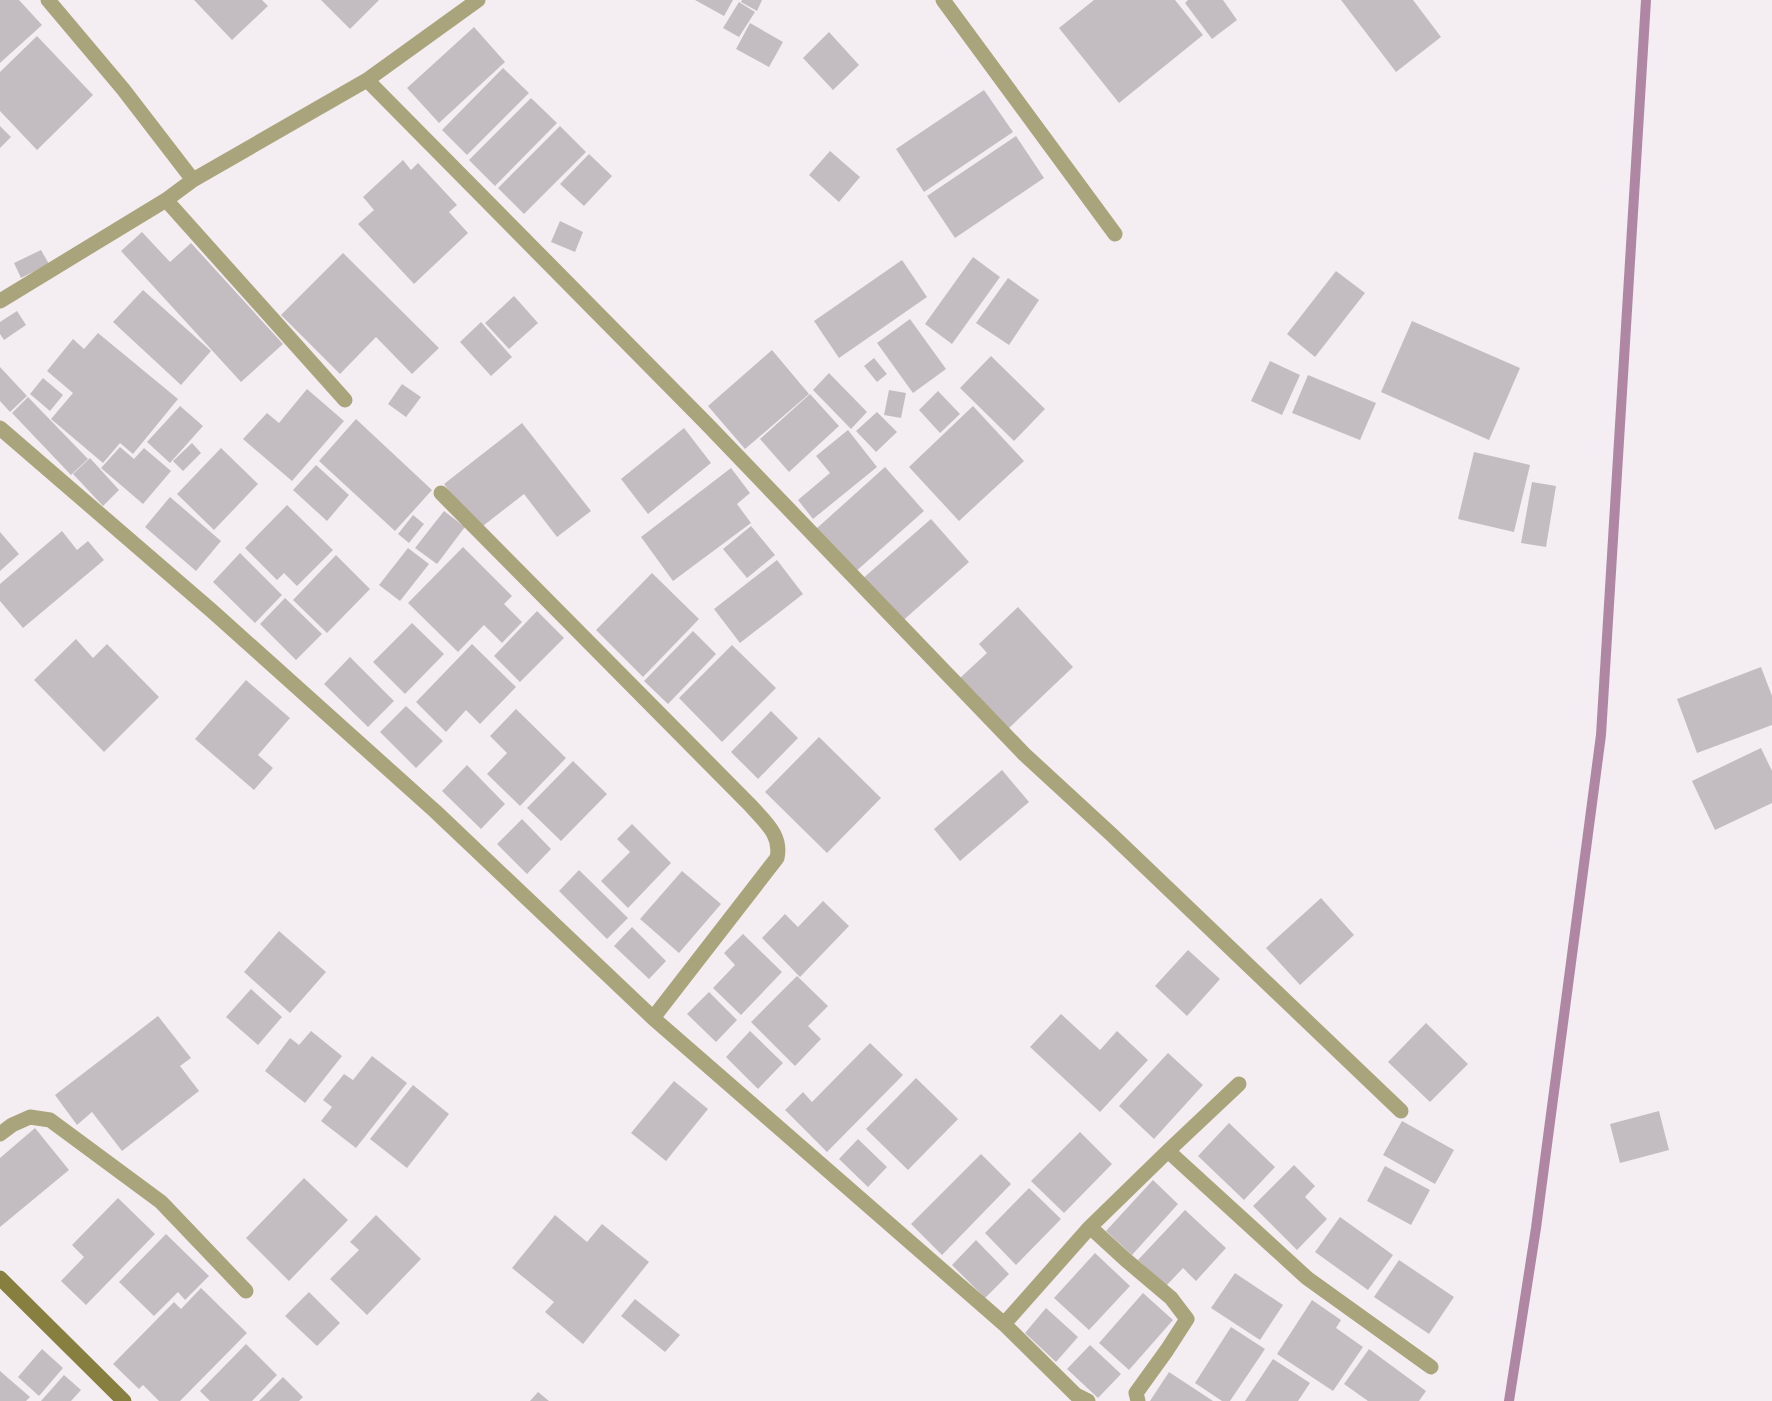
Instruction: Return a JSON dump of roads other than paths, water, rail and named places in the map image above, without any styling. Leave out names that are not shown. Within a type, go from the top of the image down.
[{"type":"street","points":[[48,0],[123,89],[193,180]]},
{"type":"street","points":[[0,301],[166,200],[193,180],[367,80],[478,0]]},
{"type":"street","points":[[943,0],[1115,234]]},
{"type":"street","points":[[367,80],[705,422],[1024,754],[1112,835],[1401,1110]]},
{"type":"street","points":[[166,200],[345,400]]},
{"type":"street","points":[[0,428],[212,611],[436,812],[653,1018],[1004,1324],[1076,1395],[1088,1401]]},
{"type":"street","points":[[442,493],[751,806],[772,828],[777,839],[778,858],[653,1018]]},
{"type":"street","points":[[1004,1324],[1090,1227],[1239,1084]]},
{"type":"street","points":[[0,1134],[30,1117],[50,1120],[161,1202],[246,1290]]},
{"type":"street","points":[[1168,1151],[1307,1278],[1431,1367]]},
{"type":"street","points":[[1090,1227],[1171,1298],[1187,1319],[1136,1393],[1138,1401]]},
{"type":"street","points":[[0,1278],[124,1401]]},
{"type":"waterway","points":[[1509,1401],[1536,1228],[1601,735],[1646,0]]}]
